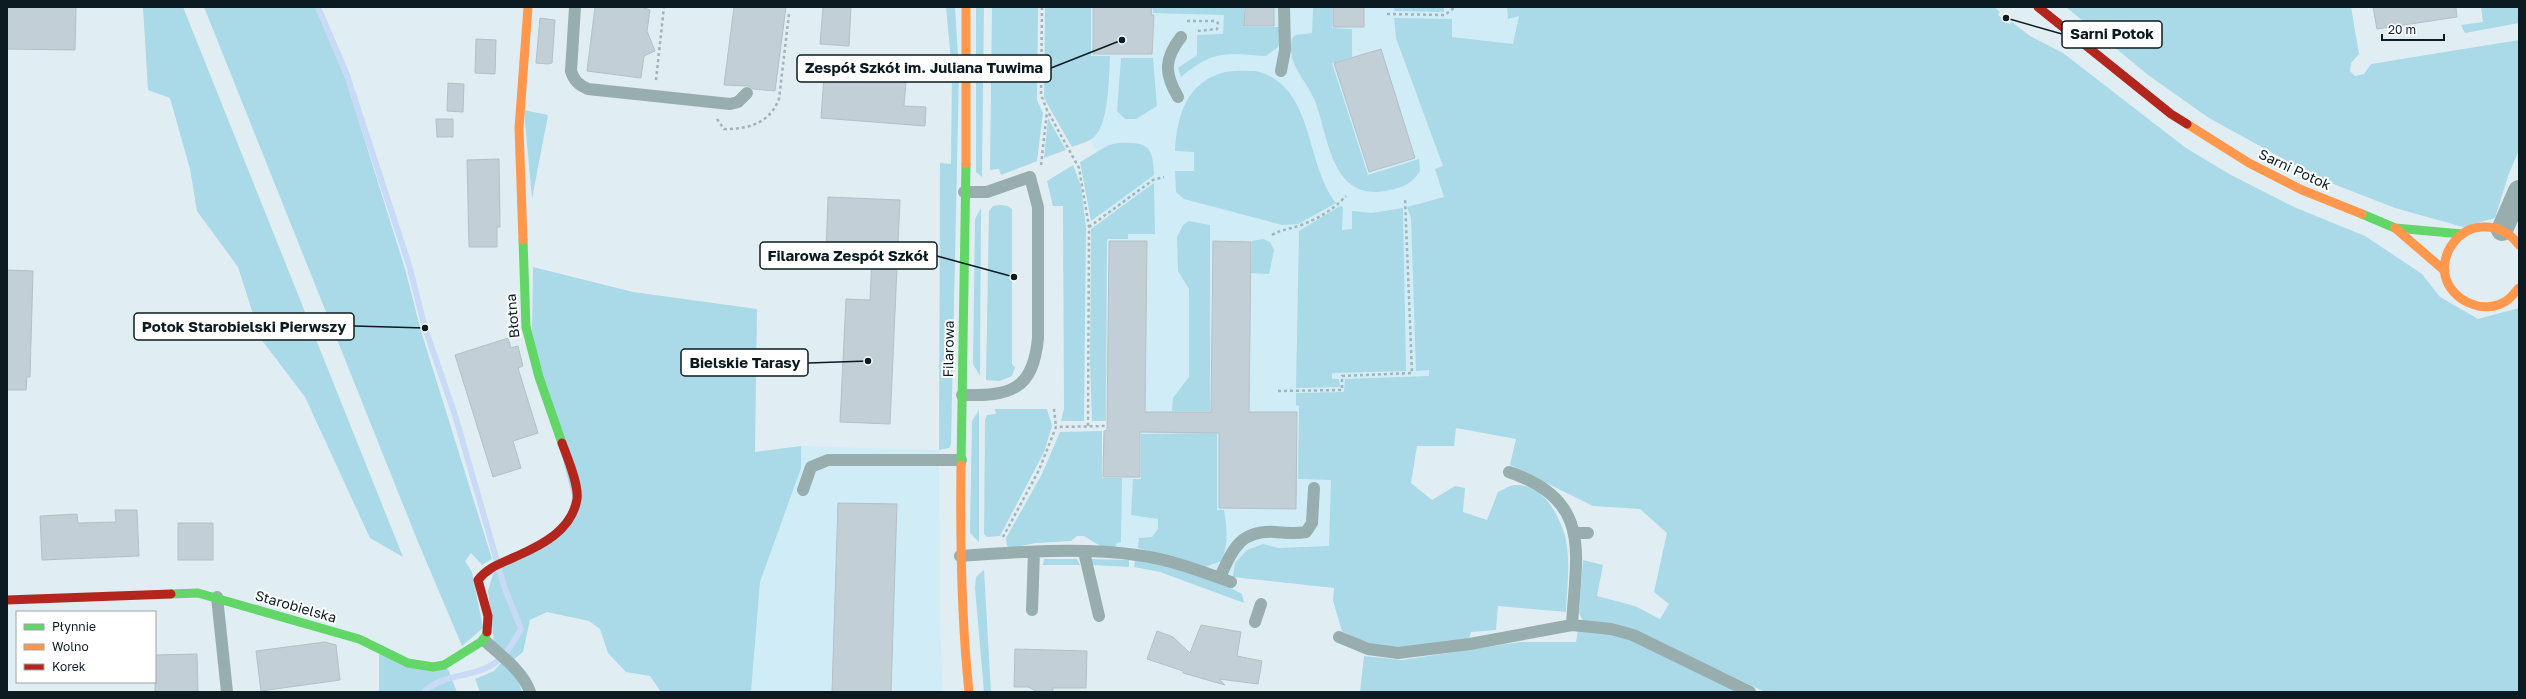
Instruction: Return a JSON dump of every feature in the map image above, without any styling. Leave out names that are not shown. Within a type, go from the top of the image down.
[{"type":"street","name":"Błotna","points":[[484,640],[489,629],[488,616],[478,586],[478,580],[486,570],[546,543],[558,533],[572,515],[577,492],[539,377],[526,327],[519,128],[528,7]]},
{"type":"street","name":"Filarowa","points":[[966,7],[967,71],[964,192],[960,556],[964,647],[969,692]]},
{"type":"street","name":"Sarni Potok","points":[[2038,7],[2138,89],[2210,140],[2249,163],[2302,190],[2395,228],[2436,234],[2462,234]]},
{"type":"street","points":[[2502,230],[2519,192]]},
{"type":"street","points":[[2518,292],[2494,306],[2486,307],[2469,304],[2462,300],[2450,287],[2445,271],[2447,254],[2456,239],[2462,234],[2482,227],[2502,230],[2519,245]]},
{"type":"street","name":"Sarni Potok","points":[[2395,228],[2445,271]]},
{"type":"street","name":"Starobielska","points":[[7,600],[183,592],[217,597],[359,639],[396,658],[420,666],[444,665],[484,640]]},
{"type":"lane","points":[[575,7],[571,71],[574,79],[580,85],[588,89],[730,104],[738,102],[747,93]]},
{"type":"lane","points":[[1281,71],[1285,50],[1284,7]]},
{"type":"lane","points":[[1178,97],[1170,83],[1168,61],[1172,49],[1181,37]]},
{"type":"lane","points":[[962,395],[994,395],[1005,393],[1030,373],[1036,359],[1038,208],[1036,174],[987,192],[964,192]]},
{"type":"lane","points":[[802,490],[811,467],[828,460],[961,460]]},
{"type":"lane","points":[[1509,472],[1542,486],[1559,500],[1569,516],[1574,533],[1575,549],[1572,625]]},
{"type":"lane","points":[[1220,577],[1234,549],[1242,540],[1253,533],[1306,532],[1312,523],[1314,488]]},
{"type":"lane","points":[[1574,533],[1588,533]]},
{"type":"lane","points":[[1032,610],[1034,552]]},
{"type":"lane","points":[[960,556],[1034,552],[1084,552],[1138,555],[1188,566],[1231,582]]},
{"type":"lane","points":[[1084,552],[1099,616]]},
{"type":"lane","points":[[217,597],[227,692]]},
{"type":"lane","points":[[1255,622],[1261,604]]},
{"type":"lane","points":[[1339,637],[1368,649],[1384,652],[1421,652],[1572,625],[1611,629],[1633,635],[1750,692]]},
{"type":"lane","points":[[484,640],[508,662],[522,678],[530,692]]},
{"type":"path","points":[[654,96],[664,7]]},
{"type":"path","points":[[1042,7],[1041,95],[1047,110],[1079,168],[1089,227],[1088,426]]},
{"type":"path","points":[[1387,14],[1445,15],[1455,7]]},
{"type":"path","points":[[1181,37],[1192,31],[1214,31],[1218,26],[1215,21],[1184,21]]},
{"type":"path","points":[[1036,174],[1047,110]]},
{"type":"path","points":[[1089,227],[1153,180],[1164,177]]},
{"type":"path","points":[[1272,235],[1284,228],[1303,225],[1330,210],[1346,196]]},
{"type":"path","points":[[1278,391],[1342,390],[1342,376],[1412,374],[1405,198]]},
{"type":"path","points":[[995,553],[999,542],[1006,534],[1039,470],[1056,427],[1054,409]]},
{"type":"path","points":[[1056,427],[1107,426]]},
{"type":"shaded area","points":[[143,7],[183,7],[403,557],[370,538],[305,397],[261,339],[238,267],[197,211],[190,169],[170,98],[148,90]]},
{"type":"shaded area","points":[[204,7],[315,7],[346,80],[405,269],[421,331],[492,559],[482,565],[471,553],[465,561],[472,572],[483,628],[462,646],[418,542]]},
{"type":"shaded area","points":[[946,7],[955,7],[959,71],[951,444],[949,448],[939,450],[940,163],[951,164],[952,72]]},
{"type":"shaded area","points":[[976,7],[984,7],[982,177],[976,172]]},
{"type":"shaded area","points":[[992,7],[1038,7],[1037,100],[1043,113],[1037,161],[1001,175],[999,169],[990,170]]},
{"type":"shaded area","points":[[1045,7],[1091,7],[1091,56],[1110,56],[1107,99],[1103,122],[1099,131],[1092,139],[1072,147],[1044,98]]},
{"type":"shaded area","points":[[1093,7],[1542,7],[1513,44],[1408,33],[1443,166],[1463,355],[1454,446],[1423,447],[1419,418],[1339,546],[1233,577],[1159,552],[1138,548],[1102,547],[1104,431],[1107,430],[1109,241],[1108,217],[1105,211],[1097,152],[1090,140]]},
{"type":"shaded area","points":[[1153,7],[1244,7],[1244,27],[1281,27],[1278,47],[1266,56],[1240,54],[1221,55],[1203,62],[1181,77],[1178,68],[1197,55],[1197,35],[1223,34],[1224,15],[1153,13]]},
{"type":"shaded area","points":[[1313,7],[1332,7],[1332,28],[1352,29],[1352,57],[1332,63],[1368,175],[1419,159],[1420,171],[1409,183],[1396,189],[1385,191],[1367,191],[1353,186],[1343,176],[1335,163],[1315,101],[1294,64],[1292,56],[1292,38],[1296,35],[1312,33]]},
{"type":"shaded area","points":[[1394,7],[1444,7],[1444,12],[1394,11]]},
{"type":"shaded area","points":[[1507,7],[1994,7],[2000,12],[1998,15],[2009,24],[2012,22],[2030,36],[2063,53],[2186,148],[2231,175],[2294,207],[2365,236],[2422,274],[2440,297],[2478,319],[2519,308],[2519,692],[1765,692],[1712,667],[1583,621],[1579,613],[1583,560],[1603,565],[1597,596],[1635,606],[1660,619],[1669,604],[1654,592],[1667,533],[1640,509],[1593,506],[1510,465],[1516,439],[1456,428],[1454,446],[1417,446],[1411,483],[1432,500],[1455,486],[1465,488],[1463,512],[1487,520],[1498,492],[1515,485],[1534,489],[1553,509],[1565,536],[1568,554],[1566,612],[1498,606],[1496,630],[1471,632],[1469,639],[1399,649],[1366,644],[1342,631],[1333,601],[1334,588],[1233,577],[1235,563],[1247,550],[1263,544],[1279,548],[1329,546],[1331,480],[1298,479],[1299,406],[1296,405],[1296,393],[1344,392],[1345,379],[1429,376],[1429,370],[1416,371],[1411,218],[1407,207],[1444,197],[1435,169],[1443,166],[1396,38],[1394,18],[1452,19],[1452,37],[1513,44],[1519,16],[1508,19]]},
{"type":"shaded area","points":[[2066,7],[2351,7],[2359,54],[2351,63],[2350,71],[2355,76],[2364,74],[2371,64],[2519,40],[2519,150],[2508,176],[2495,218],[2463,227],[2395,208],[2318,178],[2209,118],[2148,75]]},
{"type":"shaded area","points":[[2481,7],[2519,7],[2519,23],[2465,33],[2461,25],[2483,22]]},
{"type":"shaded area","points":[[1121,58],[1153,58],[1157,106],[1136,119],[1125,119],[1117,111]]},
{"type":"shaded area","points":[[1256,71],[1275,79],[1289,92],[1299,109],[1318,167],[1326,186],[1336,203],[1298,224],[1282,225],[1184,199],[1176,192],[1175,171],[1194,171],[1194,152],[1175,151],[1178,125],[1186,102],[1201,84],[1212,77],[1225,72]]},
{"type":"shaded area","points":[[524,110],[548,115],[532,199]]},
{"type":"shaded area","points":[[1048,118],[1066,150],[1044,158]]},
{"type":"shaded area","points":[[1118,143],[1142,145],[1147,148],[1152,158],[1154,175],[1091,221],[1080,162],[1109,145]]},
{"type":"shaded area","points":[[1073,165],[1081,186],[1086,228],[1084,421],[1061,421],[1064,409],[1063,206],[1053,206],[1047,181]]},
{"type":"shaded area","points":[[1154,183],[1155,234],[1128,234],[1128,239],[1108,239],[1107,241],[1106,421],[1092,421],[1090,362],[1091,229]]},
{"type":"shaded area","points":[[993,206],[1008,206],[1012,209],[1012,364],[1015,367],[1012,376],[1000,381],[986,380],[989,211]]},
{"type":"shaded area","points":[[1340,206],[1343,207],[1342,230],[1352,229],[1352,211],[1372,213],[1403,208],[1406,371],[1332,373],[1332,379],[1339,379],[1340,387],[1296,388],[1299,231]]},
{"type":"shaded area","points":[[981,208],[980,376],[973,364],[975,219]]},
{"type":"shaded area","points":[[1189,221],[1210,225],[1210,411],[1172,411],[1173,398],[1189,377],[1189,289],[1178,271],[1177,237],[1183,225]]},
{"type":"shaded area","points":[[1263,239],[1270,242],[1274,250],[1269,274],[1251,273],[1252,241]]},
{"type":"shaded area","points":[[533,267],[633,292],[757,309],[755,452],[801,446],[801,468],[760,582],[751,692],[661,692],[650,676],[626,672],[608,653],[600,629],[589,621],[547,612],[530,620],[523,652],[513,660],[494,642],[488,591],[493,574],[577,515],[532,337]]},
{"type":"shaded area","points":[[995,409],[1047,409],[1052,426],[1044,452],[1000,536],[987,537],[984,534],[985,420],[987,415],[996,414]]},
{"type":"shaded area","points":[[979,410],[979,542],[970,533],[972,421]]},
{"type":"shaded area","points":[[1102,431],[1102,478],[1122,478],[1121,542],[1117,543],[1115,547],[1102,547],[1084,536],[1077,536],[1071,541],[1036,543],[1011,548],[1007,546],[1006,538],[1042,474],[1060,432]]},
{"type":"shaded area","points":[[1217,433],[1217,510],[1224,510],[1226,530],[1226,542],[1221,561],[1205,567],[1138,548],[1139,538],[1152,537],[1158,529],[1158,519],[1131,515],[1133,479],[1141,479],[1141,434]]},
{"type":"shaded area","points":[[801,446],[939,450],[940,622],[943,692],[751,692],[760,582],[801,468]]},
{"type":"shaded area","points":[[1044,559],[1077,559],[1080,565],[1043,565]]},
{"type":"shaded area","points":[[1090,559],[1129,560],[1129,567],[1091,565]]},
{"type":"shaded area","points":[[1135,560],[1176,568],[1217,582],[1242,594],[1244,603],[1160,572],[1134,567]]},
{"type":"shaded area","points":[[984,570],[991,692],[984,692],[975,588],[976,577]]},
{"type":"shaded area","points":[[1578,630],[1611,633],[1632,639],[1739,692],[1360,692],[1364,656],[1402,660],[1520,642],[1576,642]]},
{"type":"shaded area","points":[[379,654],[448,669],[457,692],[379,692]]},
{"type":"shaded area","points":[[502,662],[518,680],[522,692],[480,692],[475,679],[494,671]]},
{"type":"building","points":[[7,7],[76,7],[75,50],[7,49]]},
{"type":"building","points":[[595,7],[642,7],[650,10],[647,31],[655,51],[644,56],[641,78],[587,71]]},
{"type":"building","points":[[734,7],[786,7],[775,91],[753,89],[749,86],[724,85]]},
{"type":"building","points":[[823,7],[851,7],[849,46],[820,44]]},
{"type":"building","points":[[1093,7],[1152,7],[1151,15],[1154,15],[1152,54],[1093,54]]},
{"type":"building","points":[[1245,7],[1274,7],[1274,26],[1244,26]]},
{"type":"building","points":[[1333,7],[1364,7],[1364,27],[1333,27]]},
{"type":"building","points":[[2373,7],[2456,7],[2457,17],[2377,29]]},
{"type":"building","points":[[540,18],[555,20],[552,63],[548,64],[536,63]]},
{"type":"building","points":[[476,39],[496,40],[495,74],[475,73]]},
{"type":"building","points":[[1381,49],[1415,158],[1369,172],[1334,63]]},
{"type":"building","points":[[824,77],[906,82],[904,106],[926,107],[925,126],[821,118]]},
{"type":"building","points":[[448,83],[464,84],[463,112],[447,111]]},
{"type":"building","points":[[436,119],[453,119],[453,137],[437,137]]},
{"type":"building","points":[[499,159],[500,227],[497,227],[497,247],[469,247],[467,160]]},
{"type":"building","points":[[828,197],[900,200],[890,424],[840,422],[846,299],[870,300],[872,255],[826,253]]},
{"type":"building","points":[[1109,241],[1147,241],[1145,412],[1211,412],[1213,241],[1251,242],[1249,412],[1297,412],[1296,509],[1219,508],[1219,433],[1140,432],[1140,477],[1103,477],[1104,431],[1107,430]]},
{"type":"building","points":[[7,270],[33,271],[30,377],[27,377],[26,390],[7,390]]},
{"type":"building","points":[[508,338],[511,348],[518,346],[523,366],[518,368],[538,433],[513,441],[521,468],[493,477],[455,355]]},
{"type":"building","points":[[838,503],[897,504],[891,692],[832,692]]},
{"type":"building","points":[[115,510],[137,510],[139,556],[42,560],[40,516],[77,514],[78,523],[116,522]]},
{"type":"building","points":[[178,523],[213,523],[213,560],[178,560]]},
{"type":"building","points":[[1201,625],[1241,632],[1237,656],[1262,661],[1258,684],[1219,679],[1225,685],[1183,673],[1183,671],[1147,659],[1157,631],[1173,637],[1190,653]]},
{"type":"building","points":[[325,642],[336,645],[340,680],[261,691],[256,651]]},
{"type":"building","points":[[1015,649],[1087,651],[1086,688],[1053,688],[1053,692],[1038,692],[1028,687],[1014,687]]},
{"type":"building","points":[[197,654],[198,692],[155,692],[156,655]]},
{"type":"waterway","points":[[318,7],[347,75],[409,265],[425,328],[455,415],[505,589],[521,629],[513,643],[495,663],[478,671],[449,678],[432,686],[424,692]]},
{"type":"traffic: fast","points":[[961,465],[966,164]]},
{"type":"traffic: fast","points":[[2362,214],[2395,228],[2462,234]]},
{"type":"traffic: fast","points":[[523,240],[526,327],[539,377],[562,443]]},
{"type":"traffic: fast","points":[[171,594],[198,593],[359,639],[408,663],[433,667],[444,665],[484,640],[487,632]]},
{"type":"traffic: slow","points":[[523,240],[519,128],[528,7]]},
{"type":"traffic: slow","points":[[966,7],[966,164]]},
{"type":"traffic: slow","points":[[2187,124],[2249,163],[2302,190],[2362,214]]},
{"type":"traffic: slow","points":[[2519,245],[2512,237],[2498,229],[2488,227],[2474,228],[2466,232],[2453,243],[2444,266],[2448,284],[2454,292],[2469,303],[2478,306],[2488,307],[2497,305],[2508,300],[2519,288]]},
{"type":"traffic: slow","points":[[2395,228],[2445,271]]},
{"type":"traffic: slow","points":[[961,465],[964,635],[969,692]]},
{"type":"traffic: jam","points":[[2038,7],[2171,114],[2187,124]]},
{"type":"traffic: jam","points":[[487,632],[488,616],[478,580],[486,572],[501,563],[527,552],[546,541],[562,528],[574,510],[577,499],[576,486],[562,443]]},
{"type":"traffic: jam","points":[[7,600],[171,594]]},
{"type":"place","name":"Sarni Potok","points":[[2006,18]]},
{"type":"place","name":"Zespół Szkół im. Juliana Tuwima","points":[[1122,40]]},
{"type":"place","name":"Filarowa Zespół Szkół","points":[[1014,277]]},
{"type":"place","name":"Potok Starobielski Pierwszy","points":[[425,328]]},
{"type":"place","name":"Bielskie Tarasy","points":[[868,361]]}]
